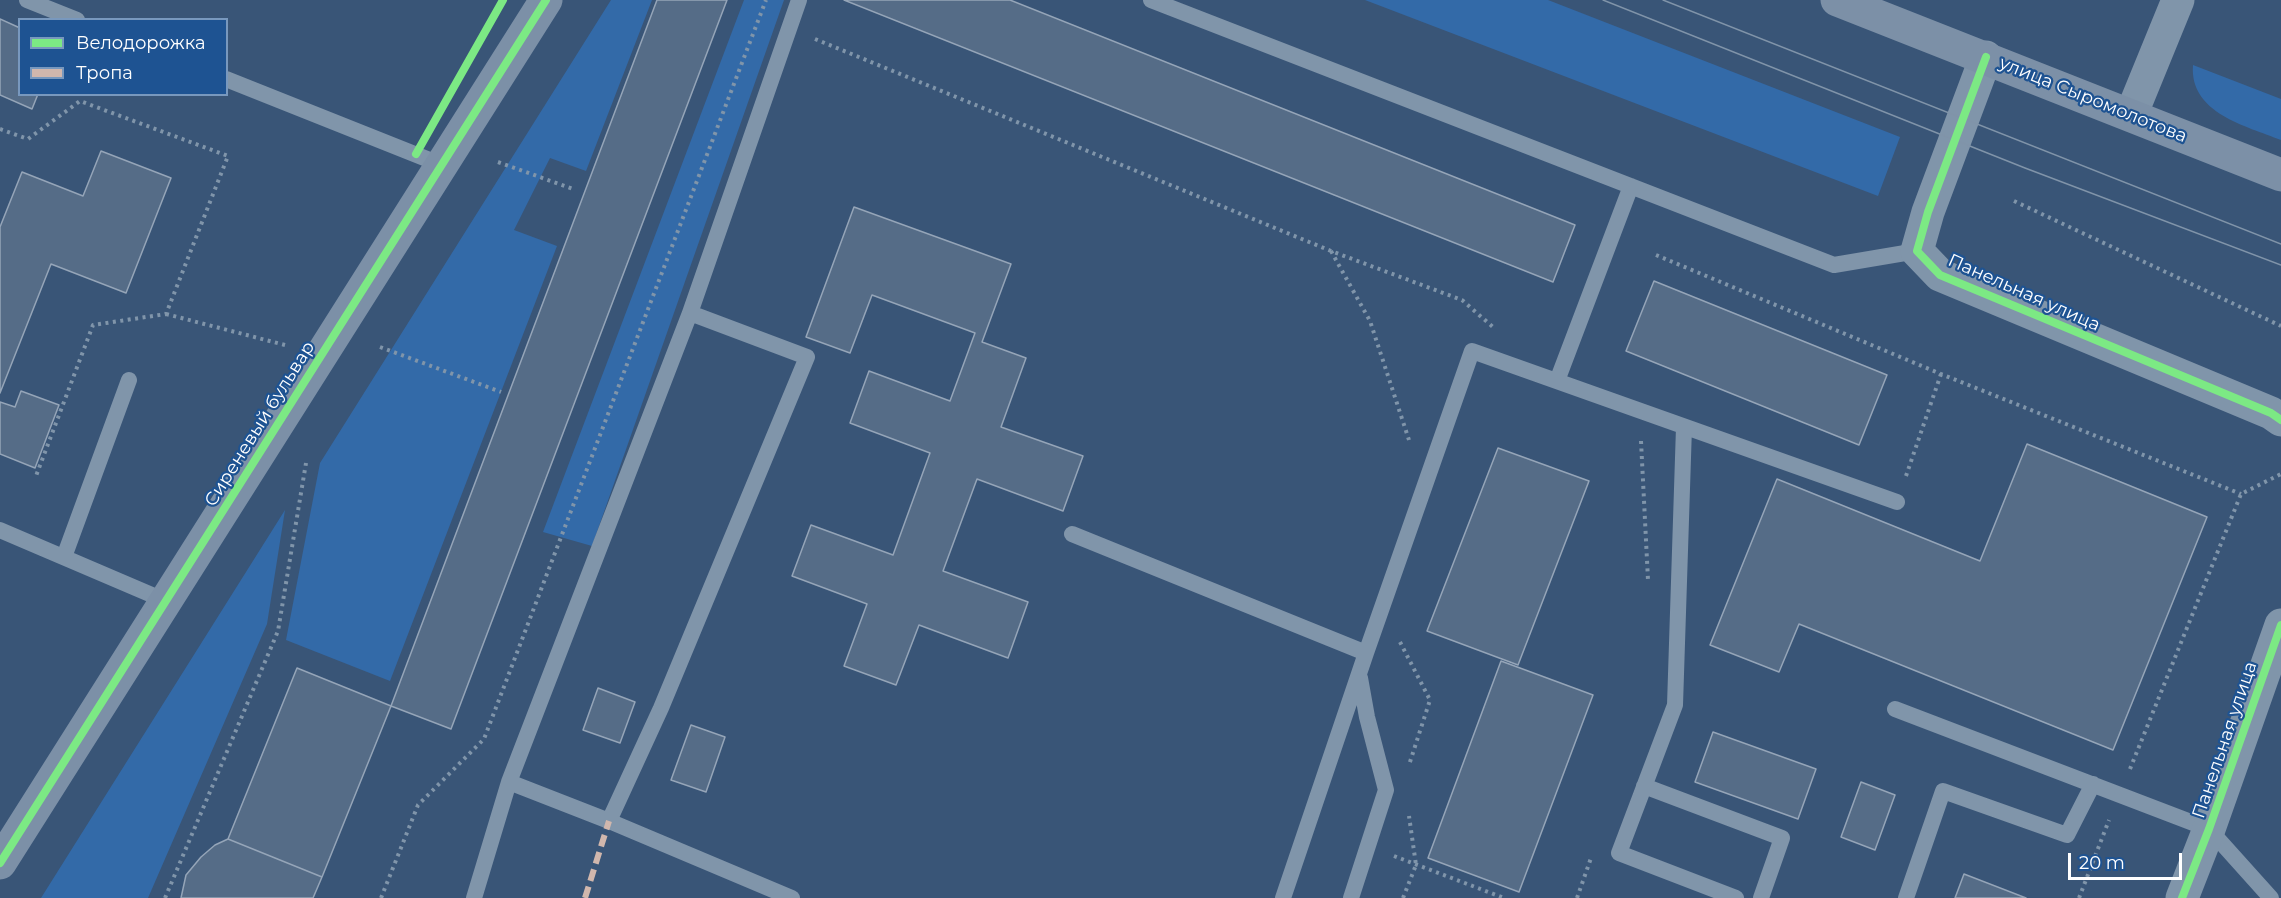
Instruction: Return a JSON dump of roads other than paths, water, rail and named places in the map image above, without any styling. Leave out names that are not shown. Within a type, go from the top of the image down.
[{"type":"street","name":"Сиреневый бульвар","points":[[0,863],[546,0]]},
{"type":"street","name":"улица Сыромолотова","points":[[1837,0],[2281,175]]},
{"type":"street","points":[[2131,115],[2178,0]]},
{"type":"street","points":[[1917,251],[1928,212],[1986,57]]},
{"type":"street","name":"Панельная улица","points":[[1917,251],[1940,276],[2271,413],[2281,420]]},
{"type":"street","name":"Панельная улица","points":[[2182,898],[2209,829],[2281,625]]},
{"type":"lane","points":[[27,0],[71,18]]},
{"type":"lane","points":[[474,898],[509,782],[690,313],[798,0]]},
{"type":"lane","points":[[1151,0],[1834,265],[1917,251]]},
{"type":"lane","points":[[228,80],[442,165]]},
{"type":"lane","points":[[1557,381],[1631,186]]},
{"type":"lane","points":[[609,821],[661,708],[807,357],[690,313]]},
{"type":"lane","points":[[1283,898],[1472,351],[1897,502]]},
{"type":"lane","points":[[64,557],[129,380]]},
{"type":"lane","points":[[1684,427],[1676,705],[1619,852],[1736,898]]},
{"type":"lane","points":[[0,530],[166,601]]},
{"type":"lane","points":[[1072,534],[1366,653]]},
{"type":"lane","points":[[1351,898],[1386,790],[1367,717],[1359,674]]},
{"type":"lane","points":[[1895,709],[2209,829],[2271,898]]},
{"type":"lane","points":[[509,782],[609,821],[792,898]]},
{"type":"lane","points":[[1906,898],[1943,791],[2067,835],[2093,784]]},
{"type":"lane","points":[[1644,786],[1782,838],[1761,898]]},
{"type":"tram line","points":[[1603,0],[2025,168],[2281,265]]},
{"type":"tram line","points":[[1663,0],[2281,244]]}]
